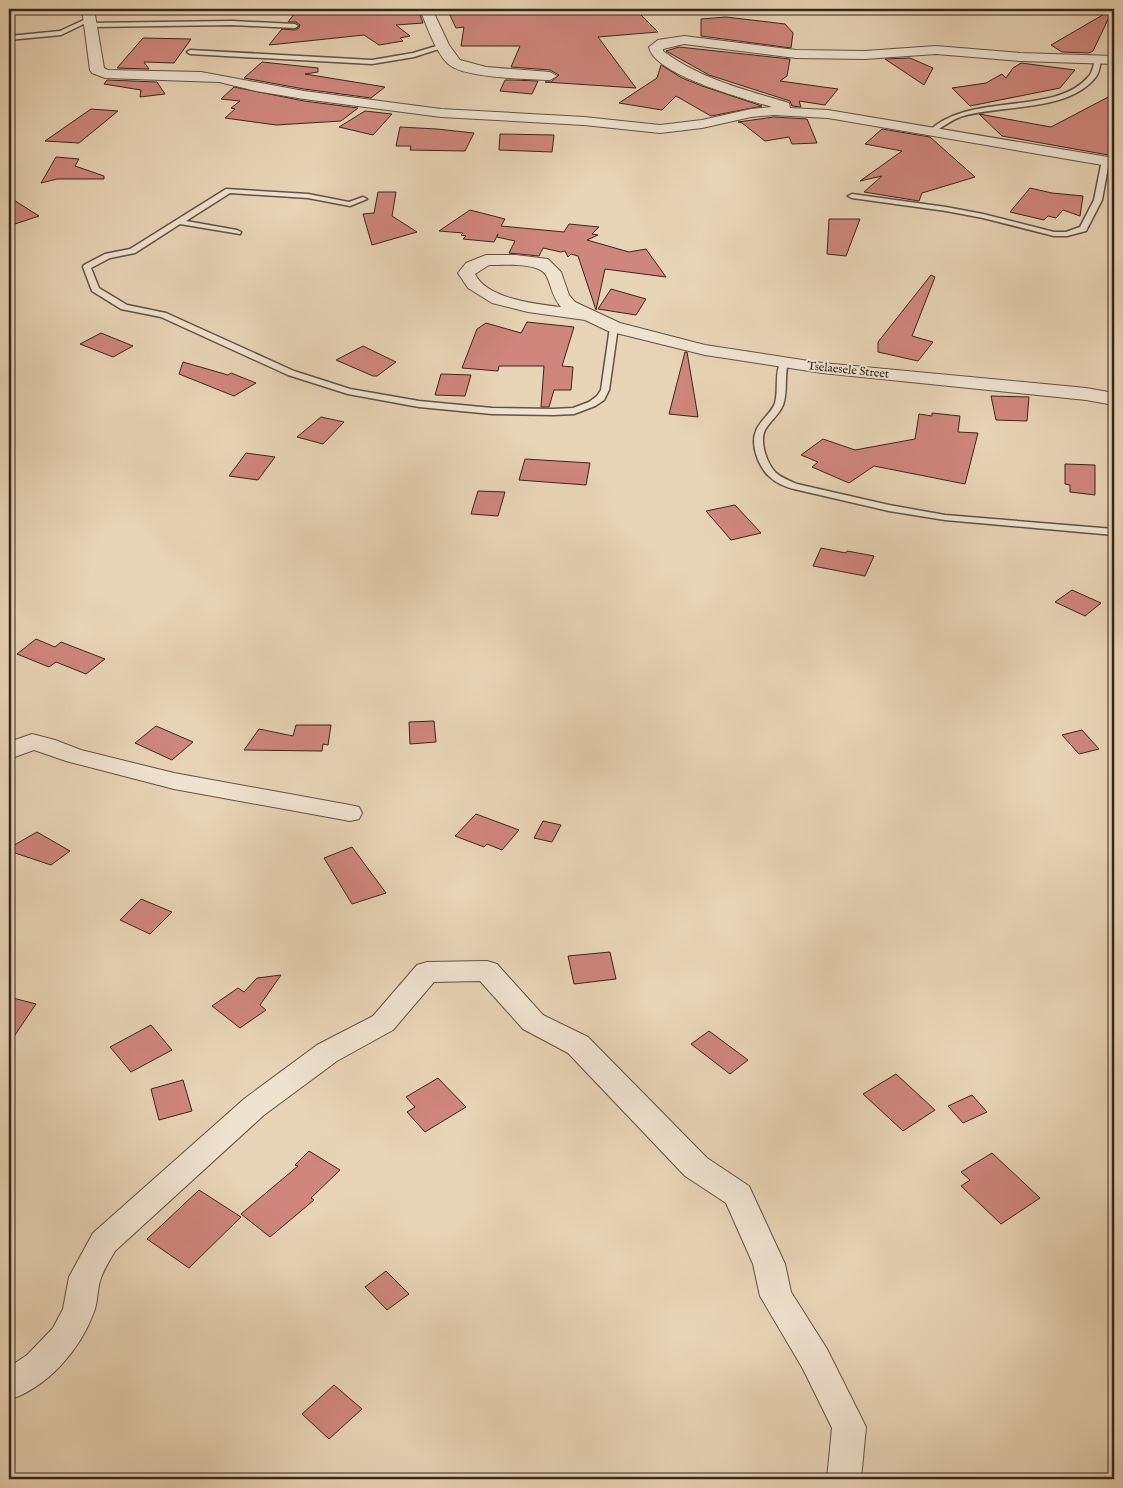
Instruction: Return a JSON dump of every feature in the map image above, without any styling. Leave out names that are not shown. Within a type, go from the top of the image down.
[{"type":"street","points":[[426,9],[443,46],[456,63],[483,70],[550,76]]},
{"type":"street","points":[[89,18],[97,70],[105,74],[128,76],[201,76],[304,95],[441,113],[584,121],[660,130],[702,124],[750,113],[800,112],[828,114],[1110,162]]},
{"type":"street","points":[[800,112],[688,74],[666,61],[657,53],[656,47],[684,40],[796,54],[864,55],[936,50],[1020,58],[1114,60]]},
{"type":"street","name":"Tselaesele Street","points":[[588,315],[553,311],[498,300],[473,285],[466,273],[472,267],[486,260],[516,260],[542,263],[553,272],[561,296],[569,306],[614,327],[705,350],[784,363],[1086,394],[1114,399]]},
{"type":"street","points":[[9,751],[32,742],[47,745],[74,756],[174,781],[350,813]]},
{"type":"street","points":[[9,1384],[39,1365],[66,1338],[80,1311],[85,1277],[104,1242],[254,1107],[327,1053],[383,1023],[428,972],[487,972],[533,1022],[578,1045],[696,1167],[738,1195],[769,1264],[776,1296],[815,1359],[850,1427],[844,1479]]},
{"type":"lane","points":[[9,38],[61,34],[89,18],[295,26]]},
{"type":"lane","points":[[190,52],[372,62],[414,55],[443,46]]},
{"type":"lane","points":[[931,132],[957,116],[978,110],[1026,104],[1079,90],[1090,81],[1098,69],[1098,60]]},
{"type":"lane","points":[[852,196],[946,209],[983,216],[1039,232],[1067,234],[1083,229],[1098,200],[1110,162]]},
{"type":"lane","points":[[363,199],[350,204],[308,196],[229,191],[132,251],[108,256],[87,267],[95,289],[124,307],[163,315],[291,373],[348,391],[419,404],[492,411],[574,411],[592,404],[601,398],[605,390],[614,327]]},
{"type":"lane","points":[[179,222],[237,232]]},
{"type":"lane","points":[[784,363],[781,371],[780,403],[777,411],[760,429],[758,440],[771,474],[781,480],[794,486],[921,514],[970,520],[1070,525],[1114,532]]},
{"type":"building","points":[[298,9],[418,9],[423,23],[396,25],[410,36],[400,38],[403,41],[379,45],[364,35],[269,45],[282,29],[295,30],[299,28],[300,25],[296,22],[288,22]]},
{"type":"building","points":[[447,9],[635,9],[658,32],[598,37],[636,88],[545,82],[551,82],[559,75],[550,70],[511,67],[520,46],[461,46],[464,27],[456,28]]},
{"type":"building","points":[[1113,9],[1093,51],[1089,53],[1062,52],[1051,45]]},
{"type":"building","points":[[726,17],[785,24],[793,33],[791,48],[701,36],[701,19]]},
{"type":"building","points":[[143,38],[191,39],[174,63],[144,62],[149,69],[117,68]]},
{"type":"building","points":[[679,47],[790,59],[787,76],[780,81],[838,89],[825,105],[799,101],[801,107],[792,106],[790,101],[709,75],[666,51]]},
{"type":"building","points":[[910,58],[933,68],[924,85],[885,59]]},
{"type":"building","points":[[262,62],[318,68],[318,72],[305,74],[385,87],[371,98],[304,89],[244,78]]},
{"type":"building","points":[[1021,63],[1075,70],[1060,88],[970,106],[952,88],[986,83],[1002,74],[1006,78],[1013,68]]},
{"type":"building","points":[[661,65],[682,78],[762,106],[711,116],[676,96],[662,110],[619,103],[657,78]]},
{"type":"building","points":[[107,80],[157,82],[165,94],[140,97],[141,90],[104,84]]},
{"type":"building","points":[[505,80],[538,81],[532,94],[500,91]]},
{"type":"building","points":[[234,87],[304,101],[358,108],[341,121],[276,125],[225,118],[235,109],[231,108],[240,101],[221,99]]},
{"type":"building","points":[[1114,94],[1114,156],[1002,136],[979,114],[1051,127]]},
{"type":"building","points":[[91,109],[118,111],[79,143],[45,141]]},
{"type":"building","points":[[365,111],[392,114],[373,135],[339,127]]},
{"type":"building","points":[[774,117],[807,119],[817,143],[792,144],[789,137],[765,141],[738,122]]},
{"type":"building","points":[[400,127],[474,133],[465,151],[410,150],[411,146],[396,146]]},
{"type":"building","points":[[882,129],[930,137],[975,177],[922,193],[919,201],[864,192],[882,176],[860,181],[902,151],[865,144]]},
{"type":"building","points":[[500,134],[554,135],[552,152],[499,150]]},
{"type":"building","points":[[56,157],[79,159],[75,166],[104,176],[104,179],[57,179],[41,183]]},
{"type":"building","points":[[1030,188],[1052,193],[1083,196],[1080,216],[1063,210],[1056,218],[1048,216],[1044,220],[1010,212]]},
{"type":"building","points":[[378,192],[396,192],[392,216],[417,232],[372,245],[363,214],[374,213]]},
{"type":"building","points":[[9,197],[39,216],[9,226]]},
{"type":"building","points":[[470,210],[505,219],[501,226],[564,232],[569,224],[599,227],[592,234],[598,235],[587,240],[629,252],[646,249],[666,277],[605,269],[596,310],[578,256],[571,254],[568,257],[565,251],[561,252],[543,248],[539,256],[509,253],[515,241],[497,237],[498,234],[494,242],[463,239],[466,236],[461,235],[463,233],[439,231]]},
{"type":"building","points":[[829,219],[860,219],[846,256],[827,254]]},
{"type":"building","points":[[931,275],[935,277],[912,336],[933,342],[918,361],[878,352],[878,342]]},
{"type":"building","points":[[611,289],[646,299],[636,315],[598,309]]},
{"type":"building","points":[[527,322],[574,327],[562,366],[573,367],[571,390],[554,390],[549,407],[541,407],[544,366],[499,366],[498,371],[462,368],[477,329],[486,323],[521,333]]},
{"type":"building","points":[[101,333],[133,346],[113,357],[80,344]]},
{"type":"building","points":[[363,346],[396,362],[377,376],[373,376],[336,360]]},
{"type":"building","points":[[685,352],[687,352],[698,417],[669,414]]},
{"type":"building","points":[[183,362],[228,375],[231,373],[256,383],[234,396],[179,374]]},
{"type":"building","points":[[441,374],[471,375],[465,396],[435,395]]},
{"type":"building","points":[[991,396],[1029,397],[1027,421],[996,420]]},
{"type":"building","points":[[932,413],[960,416],[958,432],[978,433],[965,484],[874,466],[849,483],[812,467],[818,462],[801,455],[823,439],[855,450],[915,439],[919,414],[932,416]]},
{"type":"building","points":[[321,417],[344,422],[323,444],[297,437]]},
{"type":"building","points":[[246,453],[275,457],[258,480],[229,476]]},
{"type":"building","points":[[525,459],[590,463],[586,485],[519,480]]},
{"type":"building","points":[[1065,464],[1095,465],[1095,495],[1070,492],[1070,485],[1065,484]]},
{"type":"building","points":[[478,491],[505,492],[498,516],[471,514]]},
{"type":"building","points":[[735,505],[761,533],[731,540],[706,511]]},
{"type":"building","points":[[821,548],[874,556],[865,576],[813,566]]},
{"type":"building","points":[[1072,590],[1101,603],[1085,616],[1055,602]]},
{"type":"building","points":[[36,639],[55,647],[61,642],[105,659],[86,674],[56,662],[49,667],[17,654]]},
{"type":"building","points":[[434,721],[436,742],[410,744],[409,722]]},
{"type":"building","points":[[296,725],[331,725],[328,745],[323,744],[322,751],[244,750],[259,729],[293,736]]},
{"type":"building","points":[[156,726],[193,742],[172,760],[135,743]]},
{"type":"building","points":[[1082,730],[1099,749],[1079,754],[1062,735]]},
{"type":"building","points":[[476,814],[519,830],[502,850],[487,844],[484,847],[455,836]]},
{"type":"building","points":[[543,821],[561,825],[552,842],[534,838]]},
{"type":"building","points":[[37,832],[70,851],[51,865],[9,851],[9,848]]},
{"type":"building","points":[[352,847],[386,893],[352,904],[324,858]]},
{"type":"building","points":[[141,899],[172,912],[150,934],[120,920]]},
{"type":"building","points":[[610,952],[616,979],[574,984],[568,956]]},
{"type":"building","points":[[281,975],[260,1005],[266,1010],[240,1028],[212,1006],[238,988],[244,992],[257,978]]},
{"type":"building","points":[[9,997],[36,1004],[9,1044]]},
{"type":"building","points":[[151,1025],[172,1050],[131,1072],[110,1047]]},
{"type":"building","points":[[709,1031],[748,1060],[730,1074],[691,1044]]},
{"type":"building","points":[[896,1074],[935,1110],[903,1131],[863,1094]]},
{"type":"building","points":[[438,1078],[466,1107],[425,1132],[407,1112],[415,1107],[406,1097]]},
{"type":"building","points":[[183,1080],[192,1111],[159,1120],[151,1089]]},
{"type":"building","points":[[972,1095],[987,1112],[963,1123],[948,1106]]},
{"type":"building","points":[[309,1151],[340,1170],[311,1198],[314,1200],[270,1237],[241,1214],[298,1166],[295,1165]]},
{"type":"building","points":[[992,1153],[1040,1198],[1001,1224],[961,1186],[970,1180],[961,1172]]},
{"type":"building","points":[[199,1190],[241,1217],[189,1268],[147,1239]]},
{"type":"building","points":[[386,1271],[409,1294],[387,1310],[365,1287]]},
{"type":"building","points":[[334,1385],[362,1409],[329,1439],[302,1414]]}]
